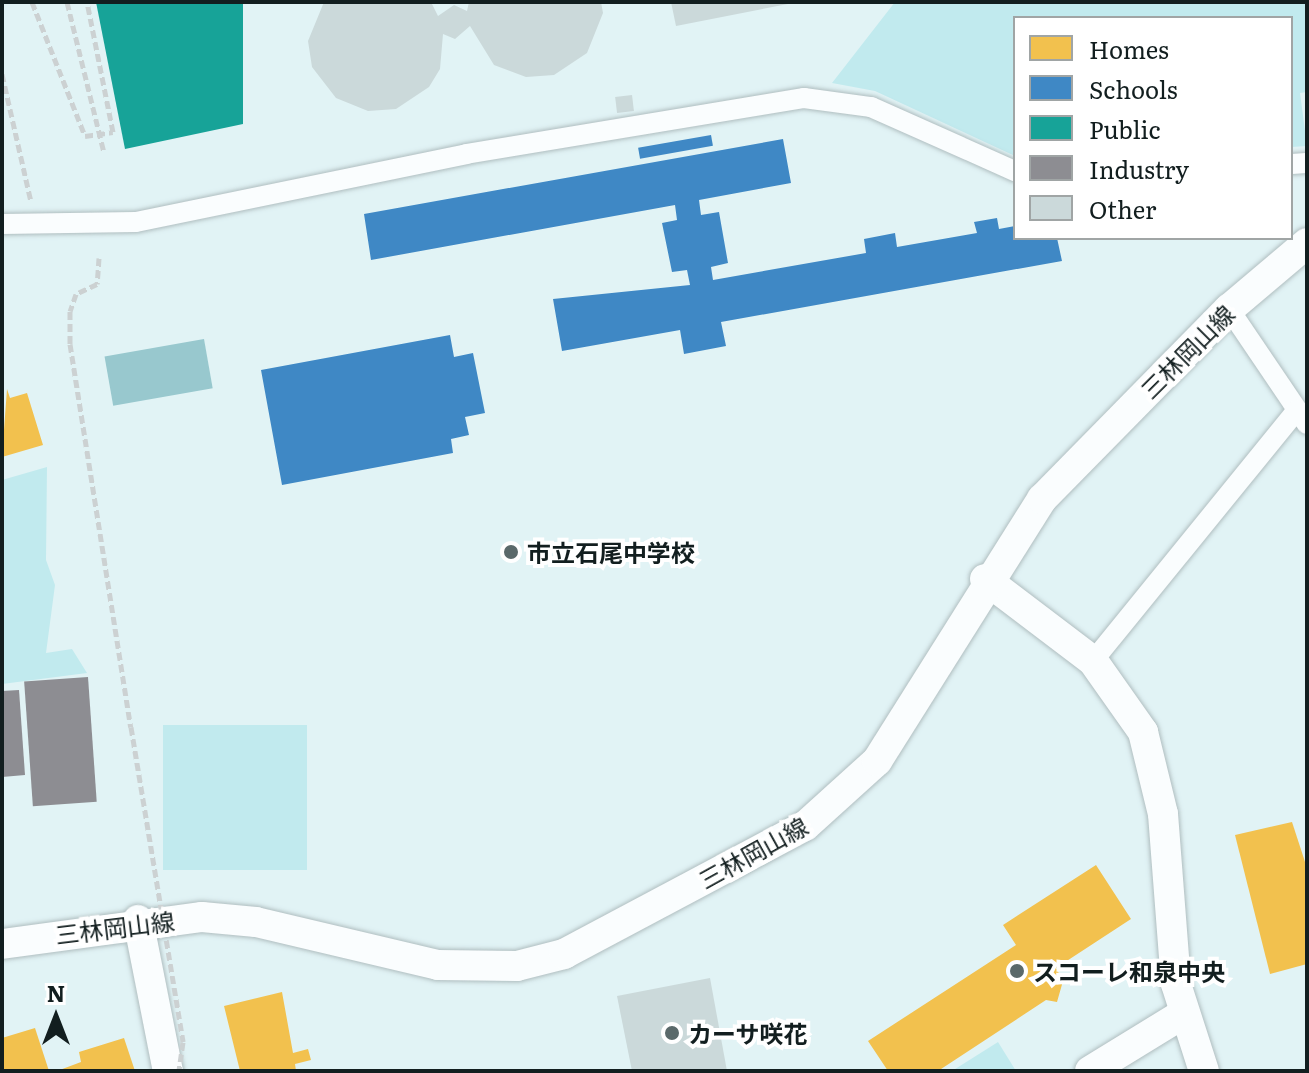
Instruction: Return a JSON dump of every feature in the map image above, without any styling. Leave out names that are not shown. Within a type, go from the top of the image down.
[{"type":"main road","name":"三林岡山線","points":[[2,944],[138,920],[256,922],[438,965],[517,966],[564,954],[805,826],[877,761],[929,685],[985,579],[1042,499],[1229,309],[1307,243]]},
{"type":"main road","points":[[985,579],[1093,661],[1143,732],[1157,773],[1183,1014],[1204,1071]]},
{"type":"main road","points":[[138,920],[168,1071]]},
{"type":"main road","points":[[1090,1071],[1183,1014]]},
{"type":"street","points":[[2,224],[37,228],[165,217],[466,154],[804,98],[871,107],[1013,170]]},
{"type":"street","points":[[1093,661],[1302,417],[1229,309]]},
{"type":"path","points":[[32,2],[85,136],[104,135],[113,132],[87,2]]},
{"type":"path","points":[[67,2],[104,135],[104,153]]},
{"type":"path","points":[[2,74],[37,228]]},
{"type":"path","points":[[99,258],[97,284],[76,294],[70,311],[70,344],[183,1042],[179,1071]]},
{"type":"shaded area","points":[[895,2],[1307,2],[1307,92],[1300,93],[1307,146],[1293,147],[1293,16],[1013,16],[1013,155],[875,91],[832,83]]},
{"type":"shaded area","points":[[204,339],[213,388],[113,406],[105,357]]},
{"type":"shaded area","points":[[47,467],[46,560],[55,585],[46,653],[72,649],[87,673],[2,684],[2,480]]},
{"type":"shaded area","points":[[163,725],[307,725],[307,870],[163,870]]},
{"type":"shaded area","points":[[998,1042],[1016,1071],[952,1071]]},
{"type":"building: Homes","points":[[7,389],[10,398],[27,393],[43,445],[2,457]]},
{"type":"building: Homes","points":[[1292,822],[1307,868],[1307,964],[1270,974],[1235,835]]},
{"type":"building: Homes","name":"スコーレ和泉中央","points":[[1096,865],[1131,919],[1056,968],[1063,981],[1057,1002],[1046,1000],[938,1071],[888,1071],[868,1041],[1016,945],[1003,925]]},
{"type":"building: Homes","points":[[282,992],[293,1053],[308,1049],[311,1060],[295,1064],[296,1071],[240,1071],[224,1006]]},
{"type":"building: Homes","points":[[35,1028],[49,1071],[2,1071],[2,1038]]},
{"type":"building: Homes","points":[[124,1038],[135,1071],[57,1071],[81,1062],[79,1052]]},
{"type":"building: Schools","points":[[711,135],[713,146],[640,159],[638,148]]},
{"type":"building: Schools","points":[[783,139],[791,183],[699,200],[701,215],[719,212],[728,263],[711,267],[713,280],[866,253],[864,239],[895,233],[897,247],[977,233],[974,222],[997,218],[999,229],[1013,226],[1013,240],[1057,240],[1062,261],[721,322],[726,346],[684,354],[680,330],[562,351],[553,299],[690,285],[687,270],[672,272],[662,223],[677,220],[675,205],[371,260],[364,214]]},
{"type":"building: Schools","points":[[450,335],[454,357],[473,353],[485,413],[465,417],[469,435],[451,439],[453,453],[282,485],[261,370]]},
{"type":"building: Public","points":[[96,2],[243,2],[243,124],[125,149]]},
{"type":"building: Industry","points":[[88,677],[97,802],[33,806],[24,681]]},
{"type":"building: Industry","points":[[19,690],[25,775],[2,777],[2,691]]},
{"type":"building: Other","points":[[324,2],[431,2],[438,16],[454,5],[467,11],[469,2],[601,2],[603,13],[587,53],[554,75],[526,77],[494,65],[470,26],[455,39],[443,34],[440,69],[429,87],[396,109],[368,111],[336,98],[312,67],[308,41]]},
{"type":"building: Other","points":[[671,2],[793,2],[793,3],[676,26]]},
{"type":"building: Other","points":[[632,95],[634,111],[617,113],[615,97]]},
{"type":"building: Other","name":"カーサ咲花","points":[[710,978],[727,1071],[632,1071],[617,996]]},
{"type":"place","name":"市立石尾中学校","points":[[511,552]]},
{"type":"place","name":"スコーレ和泉中央","points":[[1017,971]]},
{"type":"place","name":"カーサ咲花","points":[[672,1033]]}]
